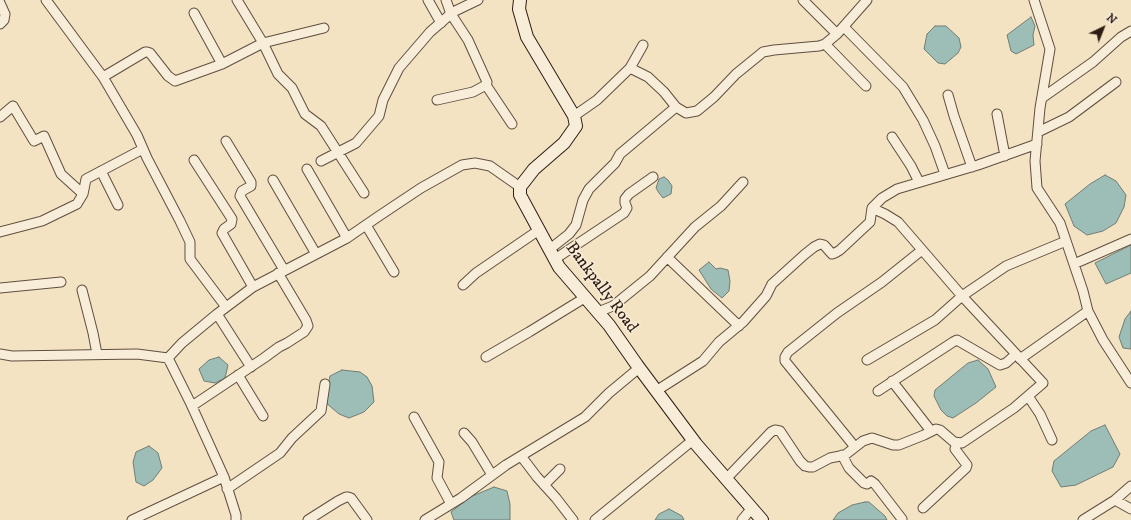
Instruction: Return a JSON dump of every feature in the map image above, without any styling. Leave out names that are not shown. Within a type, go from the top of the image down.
[{"type":"street","points":[[46,0],[103,77],[137,135],[142,150],[180,221],[190,242],[190,259],[226,307]]},
{"type":"street","points":[[237,0],[263,43],[278,74],[292,88],[305,114],[321,126],[364,193]]},
{"type":"street","points":[[428,0],[441,23]]},
{"type":"street","points":[[446,0],[451,14],[468,40],[487,82],[486,85],[512,124]]},
{"type":"street","points":[[321,160],[356,143],[379,116],[383,100],[399,68],[430,32],[451,14],[478,0]]},
{"type":"street","points":[[168,358],[182,343],[253,287],[347,238],[421,188],[462,165],[475,163],[490,166],[520,187],[534,169],[564,143],[576,126],[574,116],[527,37],[519,9],[520,0]]},
{"type":"street","points":[[803,0],[902,87],[923,120],[935,146],[945,174]]},
{"type":"street","points":[[630,68],[648,77],[664,92],[676,107],[686,113],[697,111],[762,52],[819,46],[825,44],[840,31],[867,0]]},
{"type":"street","points":[[1034,0],[1050,49],[1040,108],[1036,144],[1036,188],[1060,223],[1083,291],[1088,311],[1131,383]]},
{"type":"street","points":[[0,3],[5,14],[4,20],[0,24]]},
{"type":"street","points":[[194,14],[222,64]]},
{"type":"street","points":[[103,77],[147,52],[150,53],[168,76],[175,81],[222,64],[263,43],[324,28]]},
{"type":"street","points":[[1042,98],[1093,62],[1121,37],[1131,31]]},
{"type":"street","points":[[825,44],[866,86]]},
{"type":"street","points":[[574,116],[597,100],[630,68],[643,45]]},
{"type":"street","points":[[1038,132],[1069,117],[1116,82]]},
{"type":"street","points":[[437,100],[473,92],[486,85]]},
{"type":"street","points":[[948,95],[972,167]]},
{"type":"street","points":[[0,117],[13,106],[34,141],[44,136],[61,174],[83,194]]},
{"type":"street","points":[[552,254],[576,225],[583,200],[589,189],[615,163],[620,154],[676,107]]},
{"type":"street","points":[[997,114],[1005,156]]},
{"type":"street","points":[[892,137],[911,166],[919,182]]},
{"type":"street","points":[[192,406],[279,347],[304,332],[308,326],[240,196],[242,190],[251,186],[250,182],[226,141]]},
{"type":"street","points":[[656,391],[703,361],[719,342],[744,322],[766,296],[772,284],[814,247],[820,244],[824,245],[832,254],[840,250],[870,222],[872,208],[882,198],[897,189],[972,167],[1036,144]]},
{"type":"street","points":[[0,232],[42,221],[77,204],[83,194],[86,179],[142,150]]},
{"type":"street","points":[[194,160],[232,219],[231,224],[222,232],[253,287]]},
{"type":"street","points":[[307,169],[347,238]]},
{"type":"street","points":[[101,171],[118,205]]},
{"type":"street","points":[[552,254],[624,213],[626,208],[625,199],[629,194],[653,177]]},
{"type":"street","points":[[273,180],[316,254]]},
{"type":"street","points":[[598,312],[613,306],[650,276],[667,256],[696,227],[722,206],[743,182]]},
{"type":"street","name":"Bankpally Road","points":[[520,187],[520,195],[559,266],[609,325],[656,391],[694,440],[762,520]]},
{"type":"street","points":[[726,479],[774,430],[780,431],[800,461],[805,466],[809,467],[826,459],[847,454],[863,441],[872,438],[893,445],[898,445],[936,429],[940,430],[954,442],[962,443],[1014,408],[1043,383],[962,296],[898,222],[872,208]]},
{"type":"street","points":[[366,225],[394,272]]},
{"type":"street","points":[[463,285],[476,273],[539,230]]},
{"type":"street","points":[[1074,264],[1131,239]]},
{"type":"street","points":[[867,360],[934,320],[962,296],[1006,266],[1066,241]]},
{"type":"street","points":[[855,447],[785,361],[785,357],[788,352],[837,313],[882,282],[922,250]]},
{"type":"street","points":[[667,256],[739,326]]},
{"type":"street","points":[[0,288],[61,282]]},
{"type":"street","points":[[82,290],[97,354]]},
{"type":"street","points":[[486,357],[586,297]]},
{"type":"street","points":[[878,391],[957,340],[1000,365],[1018,356],[1088,311]]},
{"type":"street","points":[[217,314],[251,367]]},
{"type":"street","points":[[0,354],[12,356],[137,354],[168,358]]},
{"type":"street","points":[[168,358],[192,406],[224,477],[236,515],[236,520]]},
{"type":"street","points":[[425,520],[521,456],[585,417],[609,393],[640,368]]},
{"type":"street","points":[[238,375],[263,416]]},
{"type":"street","points":[[892,381],[931,432]]},
{"type":"street","points":[[227,489],[280,453],[292,438],[321,411],[325,384]]},
{"type":"street","points":[[1028,396],[1040,414],[1052,440]]},
{"type":"street","points":[[414,417],[440,462],[437,478],[451,504]]},
{"type":"street","points":[[464,433],[472,442],[492,475]]},
{"type":"street","points":[[595,520],[694,440]]},
{"type":"street","points":[[923,508],[966,468],[967,465],[954,449],[957,443]]},
{"type":"street","points":[[842,455],[849,468],[864,484],[871,482],[875,484],[902,520]]},
{"type":"street","points":[[521,456],[573,520]]},
{"type":"street","points":[[544,485],[560,469]]},
{"type":"street","points":[[132,520],[224,477]]},
{"type":"street","points":[[1085,520],[1131,486]]},
{"type":"street","points":[[308,520],[338,501],[348,497],[351,498],[367,520]]},
{"type":"street","points":[[1114,500],[1131,509]]},
{"type":"street","points":[[742,520],[752,508]]},
{"type":"water","points":[[1031,17],[1035,26],[1033,35],[1034,45],[1016,54],[1011,51],[1007,35]]},
{"type":"water","points":[[935,26],[946,26],[959,38],[961,47],[958,53],[945,64],[938,63],[924,49],[927,34]]},
{"type":"water","points":[[1105,175],[1116,181],[1126,195],[1124,207],[1116,223],[1103,231],[1087,235],[1074,226],[1065,204],[1090,184]]},
{"type":"water","points":[[664,177],[672,186],[671,194],[663,198],[656,188],[659,179]]},
{"type":"water","points":[[1131,245],[1131,273],[1106,284],[1095,263]]},
{"type":"water","points":[[709,262],[716,269],[720,268],[728,270],[730,281],[729,291],[722,298],[711,289],[699,270]]},
{"type":"water","points":[[1131,311],[1131,349],[1123,348],[1119,337],[1125,319]]},
{"type":"water","points":[[219,357],[228,365],[225,378],[215,383],[204,381],[199,369],[209,360]]},
{"type":"water","points":[[978,360],[988,369],[996,387],[976,403],[953,418],[947,416],[941,410],[934,396],[935,390],[968,363]]},
{"type":"water","points":[[342,370],[360,372],[367,377],[372,386],[374,402],[364,412],[349,418],[339,414],[325,402],[330,376]]},
{"type":"water","points":[[1105,425],[1120,454],[1113,467],[1076,485],[1061,487],[1052,471],[1054,461],[1091,431]]},
{"type":"water","points":[[149,446],[158,453],[162,468],[153,480],[144,486],[136,482],[133,462],[136,452]]},
{"type":"water","points":[[494,487],[507,491],[510,504],[510,520],[454,520],[451,512],[470,497]]},
{"type":"water","points":[[869,502],[885,516],[887,520],[833,520],[838,513],[852,505]]},
{"type":"water","points":[[669,509],[682,516],[684,520],[655,520],[659,514]]}]
